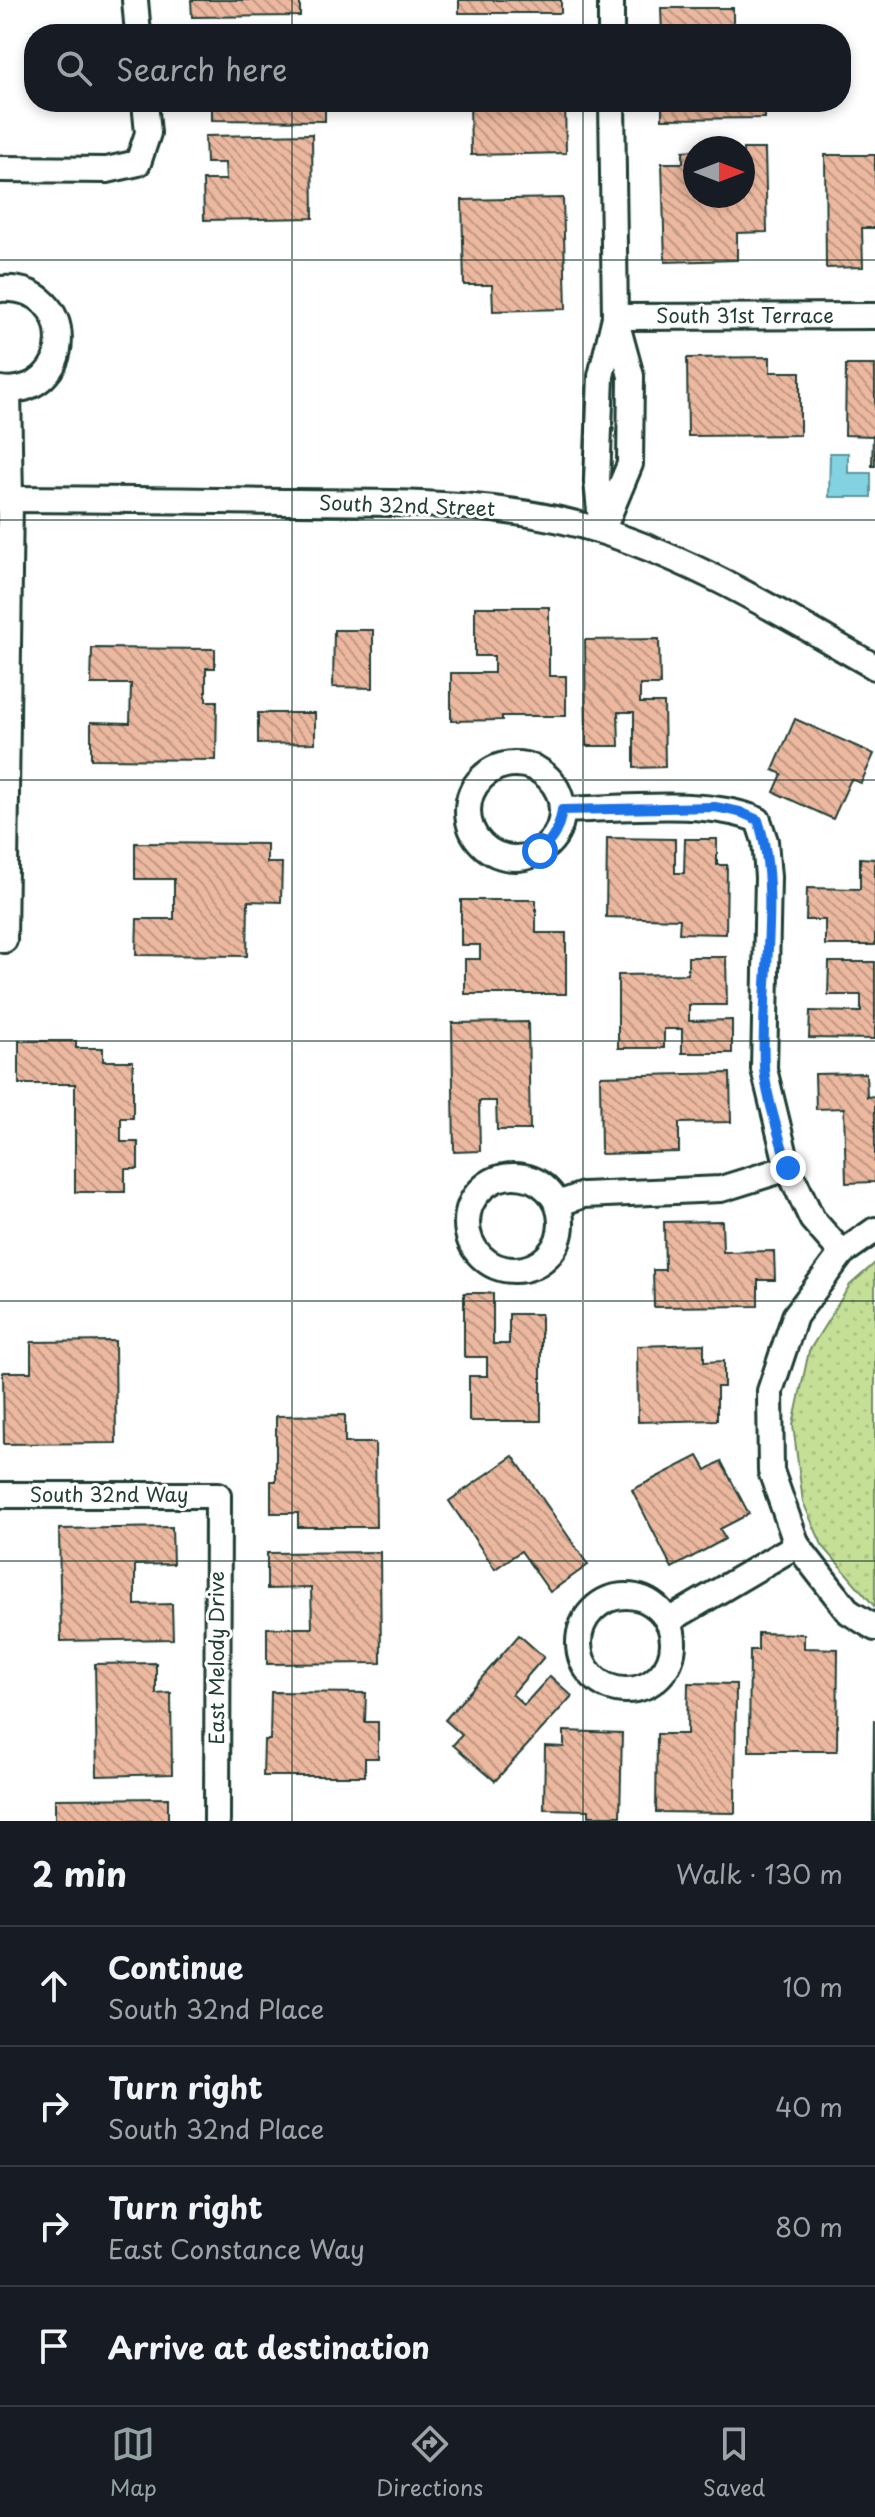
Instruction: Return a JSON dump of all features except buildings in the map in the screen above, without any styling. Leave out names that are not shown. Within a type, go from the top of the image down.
[{"type":"street","points":[[135,0],[137,24]]},
{"type":"street","points":[[611,0],[611,24]]},
{"type":"street","points":[[0,169],[107,170],[138,163],[148,133],[146,112]]},
{"type":"street","points":[[602,531],[597,481],[601,376],[615,317],[612,112]]},
{"type":"street","points":[[0,289],[30,292],[44,302],[54,315],[59,331],[59,348],[54,364],[43,377],[30,386],[4,390],[4,940]]},
{"type":"street","name":"South 31st Terrace","points":[[615,317],[875,316]]},
{"type":"street","points":[[602,531],[630,464],[631,376],[615,317]]},
{"type":"street","points":[[600,407],[631,406]]},
{"type":"street","name":"South 32nd Street","points":[[5,499],[461,505],[540,516],[602,531],[657,550],[711,575],[875,667]]},
{"type":"street","points":[[562,810],[715,807],[740,812],[758,820],[765,841],[768,877],[764,1069],[788,1168],[812,1219],[842,1253]]},
{"type":"street","points":[[558,1204],[583,1195],[721,1189],[788,1168]]},
{"type":"street","points":[[875,1230],[842,1253],[795,1316],[770,1391],[771,1471],[797,1545],[849,1612],[875,1628]]},
{"type":"street","name":"South 32nd Way","points":[[0,1495],[218,1495]]},
{"type":"street","name":"East Melody Drive","points":[[217,1821],[218,1495]]},
{"type":"street","points":[[668,1621],[797,1545]]},
{"type":"green space","points":[[875,1263],[875,1607],[822,1545],[803,1502],[793,1425],[809,1351],[850,1285]]},
{"type":"water","points":[[830,453],[848,453],[848,473],[871,473],[871,497],[829,497]]},
{"type":"route","points":[[540,851],[552,841],[560,826],[562,810],[715,807],[740,812],[758,820],[765,841],[768,877],[764,1069],[788,1168]]}]
